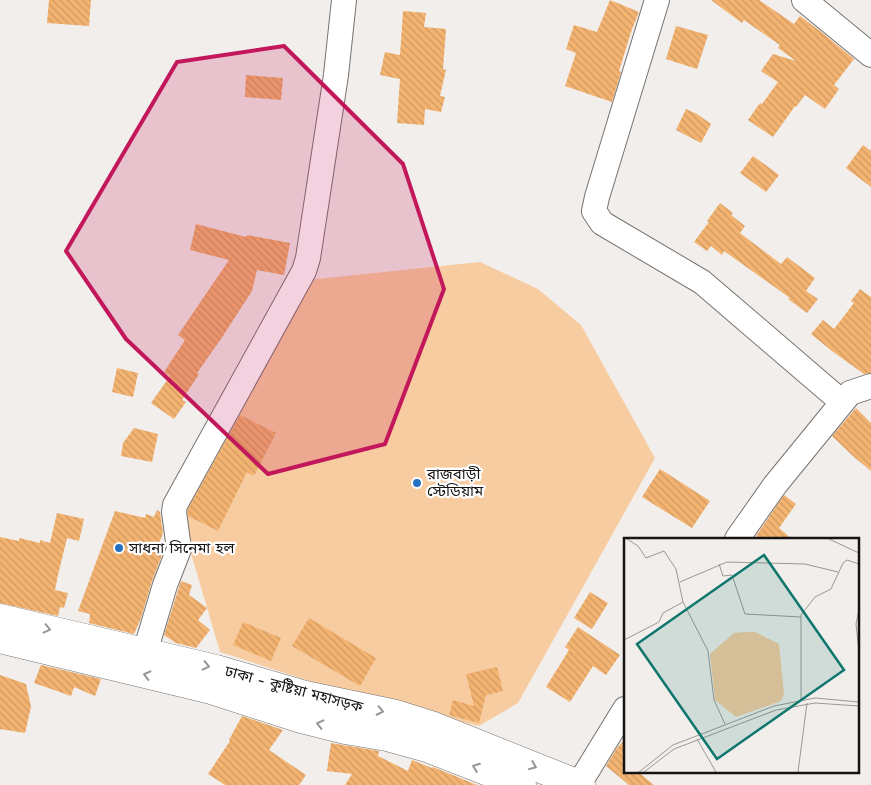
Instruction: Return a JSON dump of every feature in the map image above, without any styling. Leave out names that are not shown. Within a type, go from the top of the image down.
[{"type":"main road","name":"ঢাকা - কুষ্টিয়া মহাসড়ক","points":[[0,618],[216,669],[305,695],[396,714],[431,725],[580,784]]},
{"type":"main road","name":"ঢাকা - কুষ্টিয়া মহাসড়ক","points":[[0,639],[211,690],[301,719],[345,730],[387,737],[427,748],[522,785]]},
{"type":"street","points":[[145,652],[165,585],[179,549],[174,512],[176,505],[304,271],[308,258],[336,75],[344,0]]},
{"type":"street","points":[[657,0],[594,211],[602,223],[702,282],[842,402]]},
{"type":"street","points":[[804,0],[871,54]]},
{"type":"street","points":[[738,538],[774,485],[842,402],[850,393],[871,386]]},
{"type":"street","points":[[580,784],[624,711]]},
{"type":"highlighted area","points":[[284,46],[403,164],[444,289],[385,444],[268,474],[126,339],[66,251],[177,62]]},
{"type":"shaded area","name":"রাজবাড়ী স্টেডিয়াম","points":[[480,262],[538,289],[581,325],[655,458],[518,703],[479,726],[375,702],[220,652],[178,509],[307,280]]},
{"type":"building","points":[[49,0],[91,0],[89,26],[47,23]]},
{"type":"building","points":[[610,0],[639,12],[619,71],[621,72],[612,102],[565,86],[576,53],[566,49],[574,25],[597,32]]},
{"type":"building","points":[[711,0],[759,0],[794,24],[800,16],[854,59],[834,85],[839,89],[825,109],[805,95],[773,137],[748,120],[778,82],[761,71],[773,54],[796,61],[778,48],[780,45],[744,20],[742,23]]},
{"type":"building","points":[[403,11],[426,13],[424,27],[446,29],[443,69],[446,70],[440,96],[445,97],[441,112],[425,109],[424,125],[397,123],[400,79],[380,75],[385,52],[400,55]]},
{"type":"building","points":[[676,26],[708,35],[697,69],[666,59]]},
{"type":"building","points":[[246,75],[283,78],[281,100],[245,97]]},
{"type":"building","points":[[686,109],[711,124],[701,143],[676,130]]},
{"type":"building","points":[[863,145],[871,151],[871,187],[846,168]]},
{"type":"building","points":[[753,156],[779,175],[766,192],[740,173]]},
{"type":"building","points":[[720,203],[745,226],[740,233],[781,264],[787,257],[815,278],[806,291],[818,299],[807,313],[788,299],[790,298],[724,251],[722,255],[711,246],[707,251],[694,242]]},
{"type":"building","points":[[196,224],[246,237],[247,235],[290,243],[284,275],[257,270],[252,291],[197,373],[199,374],[182,400],[186,402],[174,419],[151,403],[170,376],[164,372],[185,340],[178,335],[229,260],[190,250]]},
{"type":"building","points":[[860,289],[871,297],[871,373],[864,374],[811,334],[823,320],[834,329],[854,303],[851,301]]},
{"type":"building","points":[[117,368],[138,373],[133,397],[112,392]]},
{"type":"building","points":[[856,408],[871,423],[871,471],[832,436]]},
{"type":"building","points":[[240,415],[276,433],[254,476],[247,472],[218,531],[188,516],[188,509]]},
{"type":"building","points":[[134,428],[158,434],[152,462],[121,456],[123,443]]},
{"type":"building","points":[[660,469],[710,501],[692,528],[642,497]]},
{"type":"building","points":[[784,495],[796,504],[779,528],[791,538],[758,538],[756,536]]},
{"type":"building","points":[[157,510],[160,512],[163,533],[160,541],[164,543],[165,547],[134,634],[89,623],[90,614],[78,611],[115,511],[145,518],[146,514],[154,517]]},
{"type":"building","points":[[57,513],[84,519],[79,541],[67,538],[58,575],[55,590],[68,593],[64,608],[60,607],[58,616],[0,603],[0,537],[19,541],[19,538],[40,543],[40,540],[50,543]]},
{"type":"building","points":[[181,581],[192,585],[189,595],[207,608],[198,620],[210,630],[196,648],[176,643],[164,635]]},
{"type":"building","points":[[590,592],[608,603],[592,629],[574,618]]},
{"type":"building","points":[[309,618],[376,658],[360,686],[292,646]]},
{"type":"building","points":[[243,622],[281,638],[271,661],[233,645]]},
{"type":"building","points":[[578,627],[620,655],[606,675],[593,666],[570,702],[546,687],[569,650],[565,647]]},
{"type":"building","points":[[41,665],[101,679],[95,696],[74,687],[71,696],[34,683]]},
{"type":"building","points":[[497,667],[503,691],[486,695],[479,723],[449,715],[453,700],[474,706],[466,674]]},
{"type":"building","points":[[0,675],[26,684],[31,707],[25,733],[0,729]]},
{"type":"building","points":[[242,716],[283,730],[269,750],[306,775],[299,785],[225,785],[208,774],[230,741]]},
{"type":"building","points":[[624,740],[624,772],[638,772],[654,785],[629,785],[606,766]]},
{"type":"building","points":[[331,743],[379,751],[378,756],[408,771],[412,760],[477,785],[345,785],[352,774],[327,771]]},
{"type":"place","name":"রাজবাড়ী স্টেডিয়াম","points":[[417,483]]},
{"type":"place","name":"সাধনা সিনেমা হল","points":[[119,548]]}]
